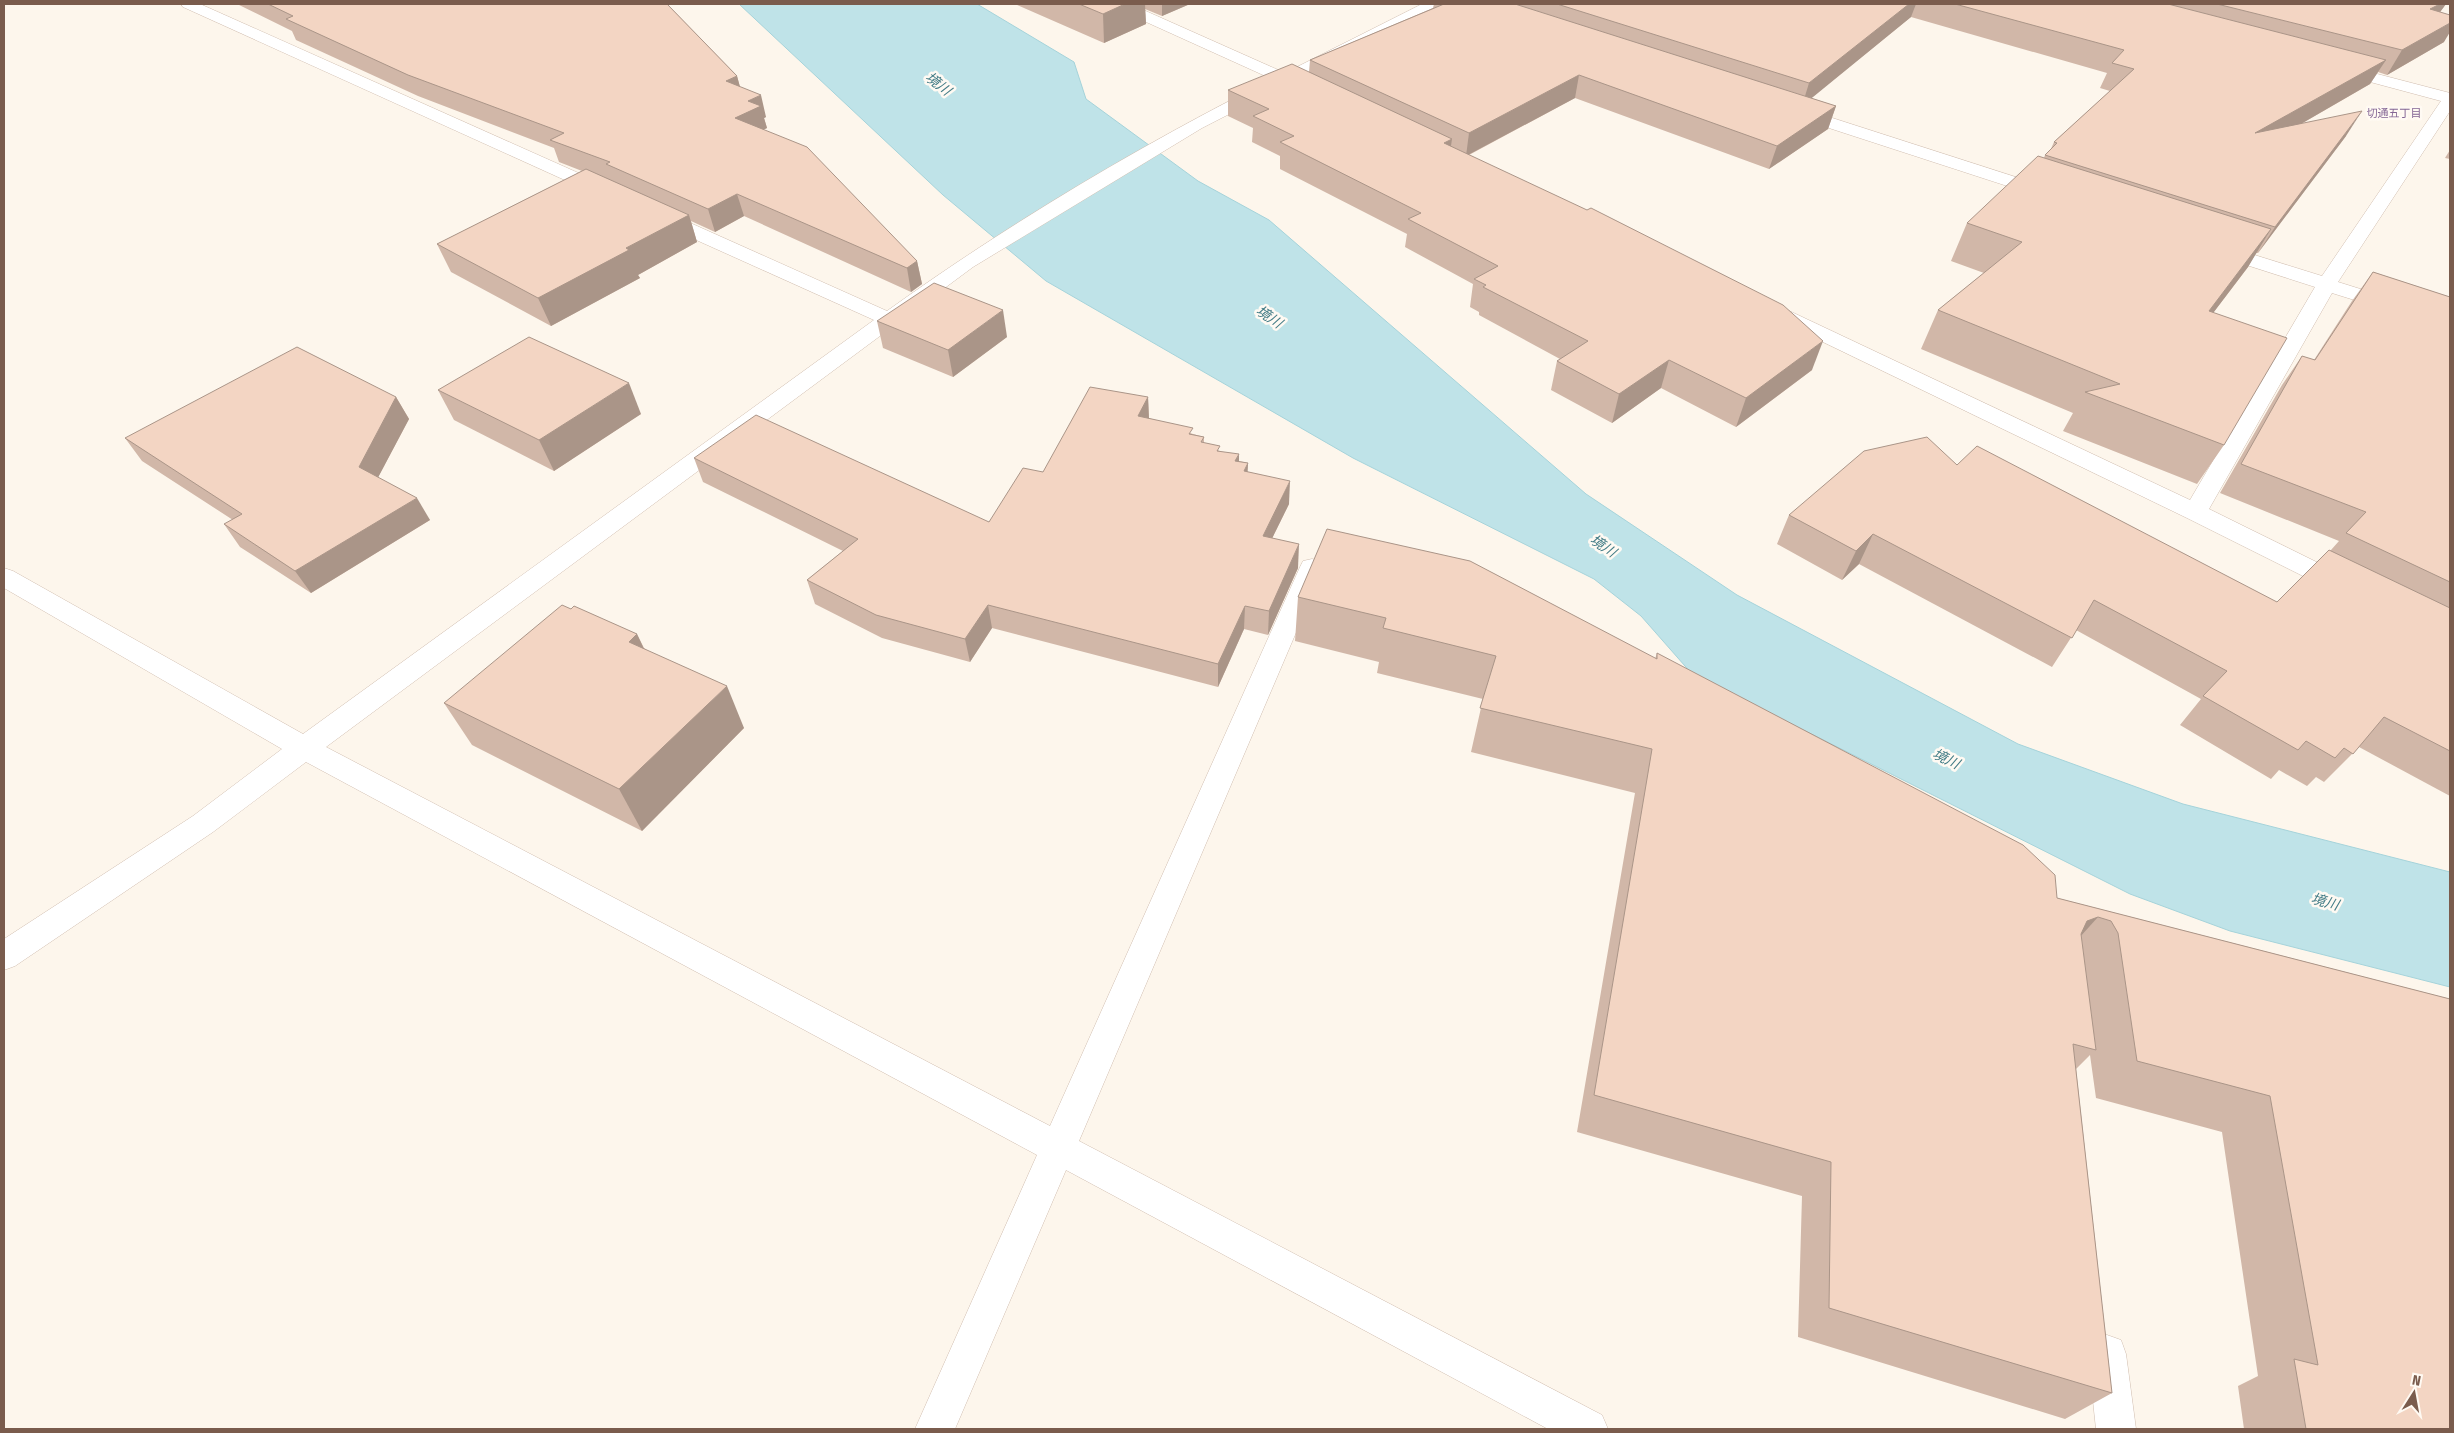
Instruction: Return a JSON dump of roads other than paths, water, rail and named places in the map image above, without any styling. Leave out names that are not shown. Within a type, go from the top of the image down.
[{"type":"street","points":[[188,4],[624,201]]},
{"type":"street","points":[[1118,4],[1312,91]]},
{"type":"street","points":[[4,956],[203,824],[966,263],[1196,124],[1433,4]]},
{"type":"street","points":[[2195,512],[2326,285],[2450,99],[2327,66]]},
{"type":"street","points":[[1778,106],[2062,198]]},
{"type":"street","points":[[643,209],[889,320]]},
{"type":"street","points":[[2203,245],[2450,324]]},
{"type":"street","points":[[1754,302],[2195,512],[2362,595]]},
{"type":"street","points":[[935,1429],[1323,543]]},
{"type":"street","points":[[4,577],[304,748],[1588,1429]]},
{"type":"street","points":[[2103,1320],[2116,1429]]},
{"type":"water","name":"境川","points":[[739,4],[977,4],[1074,62],[1086,99],[1198,181],[1269,220],[1586,494],[1737,595],[2018,744],[2183,804],[2450,872],[2450,987],[2230,931],[2130,894],[1692,674],[1641,616],[1594,579],[1353,458],[1046,281],[943,195]]},
{"type":"district","name":"切通五丁目","points":[[2394,113]]}]
